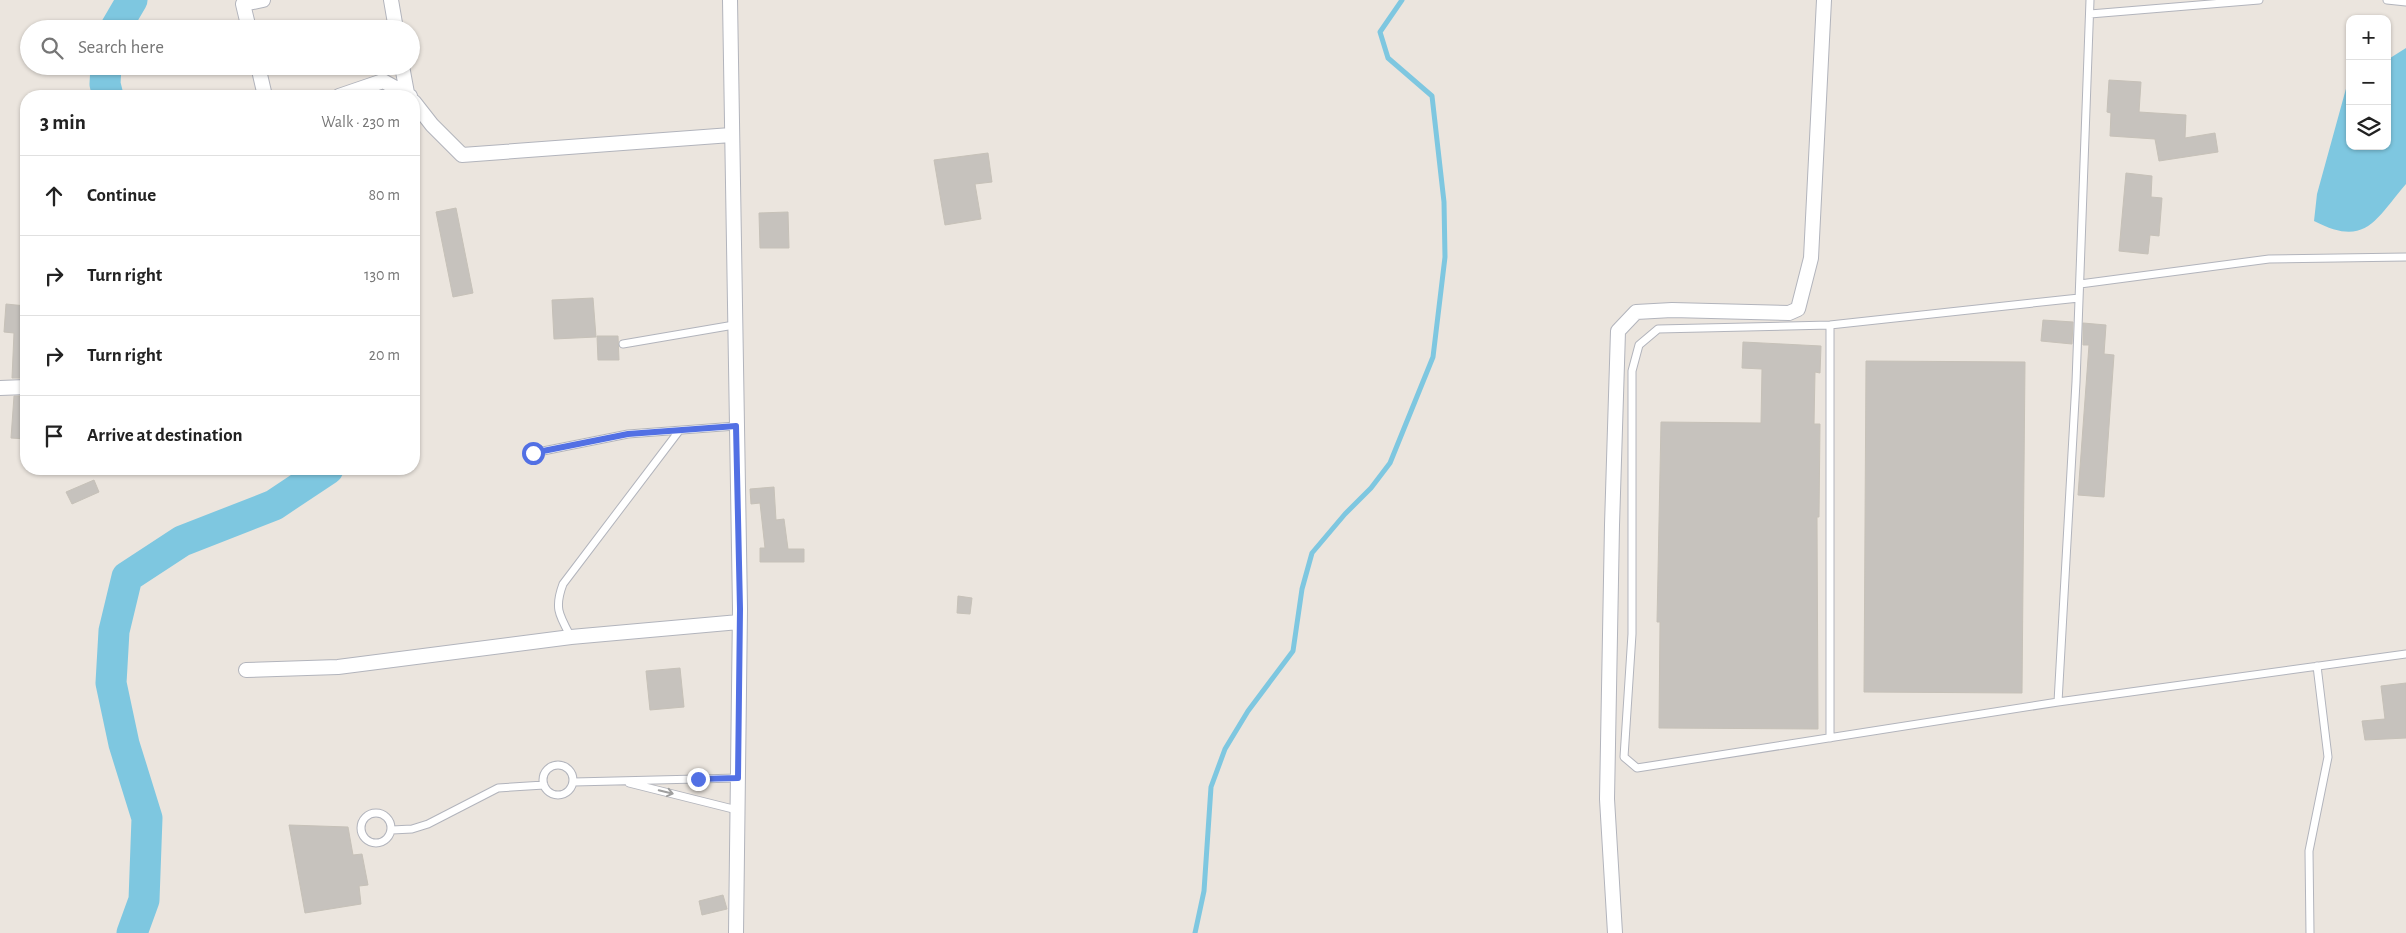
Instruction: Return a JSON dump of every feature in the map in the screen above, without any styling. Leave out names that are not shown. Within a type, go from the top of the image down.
[{"type":"street","points":[[247,20],[243,4],[263,0]]},
{"type":"street","points":[[391,0],[394,20]]},
{"type":"street","points":[[730,0],[739,622],[736,933]]},
{"type":"street","points":[[1615,933],[1607,799],[1618,331],[1636,312],[1672,310],[1789,313],[1798,309],[1811,258],[1824,0]]},
{"type":"street","points":[[260,75],[264,90]]},
{"type":"street","points":[[404,75],[408,90]]},
{"type":"street","points":[[357,90],[383,81],[398,90]]},
{"type":"street","points":[[420,110],[432,125],[462,155],[732,135]]},
{"type":"street","points":[[0,388],[20,387]]},
{"type":"street","points":[[246,670],[338,667],[571,636],[739,622]]},
{"type":"lane","points":[[2058,702],[2080,284],[2090,0]]},
{"type":"lane","points":[[2090,14],[2259,0]]},
{"type":"lane","points":[[2386,0],[2406,2]]},
{"type":"lane","points":[[2080,284],[2269,259],[2406,257]]},
{"type":"lane","points":[[2079,298],[1830,324],[1658,328],[1639,345],[1632,371],[1632,634],[1624,757],[1637,768],[2058,702],[2406,654]]},
{"type":"lane","points":[[1830,324],[1830,738]]},
{"type":"lane","points":[[623,344],[734,325]]},
{"type":"lane","points":[[533,453],[628,434],[736,426]]},
{"type":"lane","points":[[571,636],[560,617],[557,602],[563,584],[679,431]]},
{"type":"lane","points":[[2310,933],[2309,851],[2328,757],[2317,666]]},
{"type":"lane","points":[[559,765],[572,772],[574,782],[569,791],[560,795],[550,793],[544,785],[546,771],[559,765]]},
{"type":"lane","points":[[574,782],[738,778]]},
{"type":"lane","points":[[618,780],[737,810]]},
{"type":"lane","points":[[392,830],[412,829],[428,824],[498,788],[544,785]]},
{"type":"lane","points":[[377,813],[386,817],[392,830],[387,839],[378,844],[364,838],[361,828],[364,819],[377,813]]},
{"type":"water","points":[[2406,48],[2406,184],[2377,219],[2368,226],[2358,231],[2346,232],[2332,229],[2314,221],[2317,194],[2346,89],[2346,150],[2391,150],[2391,57]]},
{"type":"building","points":[[2109,80],[2141,82],[2139,112],[2186,115],[2185,138],[2215,133],[2218,152],[2159,161],[2155,139],[2110,136],[2111,113],[2107,112]]},
{"type":"building","points":[[988,153],[992,182],[975,184],[981,219],[945,225],[934,160]]},
{"type":"building","points":[[2126,173],[2152,176],[2151,197],[2162,198],[2159,236],[2150,235],[2148,254],[2119,251]]},
{"type":"building","points":[[456,208],[473,293],[453,297],[436,212]]},
{"type":"building","points":[[788,212],[789,248],[760,248],[759,213]]},
{"type":"building","points":[[593,298],[596,337],[554,339],[552,300]]},
{"type":"building","points":[[6,304],[20,305],[20,378],[12,378],[14,333],[4,332]]},
{"type":"building","points":[[2043,320],[2073,322],[2072,344],[2041,341]]},
{"type":"building","points":[[2083,323],[2106,325],[2104,354],[2114,355],[2104,497],[2078,495],[2089,345],[2083,345]]},
{"type":"building","points":[[597,336],[618,336],[619,360],[598,360]]},
{"type":"building","points":[[1743,342],[1821,346],[1820,373],[1815,372],[1814,424],[1820,424],[1819,517],[1817,517],[1818,729],[1659,728],[1660,622],[1657,622],[1661,422],[1761,423],[1762,369],[1742,368]]},
{"type":"building","points":[[1866,361],[2025,362],[2022,693],[1864,692]]},
{"type":"building","points":[[14,396],[20,396],[20,439],[11,438]]},
{"type":"building","points":[[94,480],[99,492],[72,504],[66,492]]},
{"type":"building","points":[[774,487],[776,520],[784,519],[788,549],[804,549],[804,562],[760,562],[760,548],[765,548],[760,503],[751,504],[750,489]]},
{"type":"building","points":[[958,596],[972,598],[970,614],[957,613]]},
{"type":"building","points":[[680,668],[684,707],[650,710],[646,671]]},
{"type":"building","points":[[2406,683],[2406,738],[2365,740],[2362,721],[2385,719],[2381,686]]},
{"type":"building","points":[[289,825],[348,827],[353,855],[362,854],[368,885],[359,886],[361,904],[305,913]]},
{"type":"building","points":[[723,895],[727,909],[702,915],[699,901]]},
{"type":"waterway","points":[[120,20],[132,0]]},
{"type":"waterway","points":[[1195,933],[1204,891],[1211,787],[1225,749],[1248,711],[1293,651],[1302,589],[1312,553],[1345,514],[1371,488],[1390,463],[1433,357],[1445,257],[1444,202],[1432,96],[1388,58],[1380,32],[1402,0]]},
{"type":"waterway","points":[[106,75],[106,90]]},
{"type":"waterway","points":[[132,933],[144,900],[147,818],[124,744],[111,683],[114,631],[127,577],[182,541],[274,505],[319,475]]},
{"type":"route","points":[[533,453],[628,434],[736,426],[740,609],[738,778],[698,779]]}]
